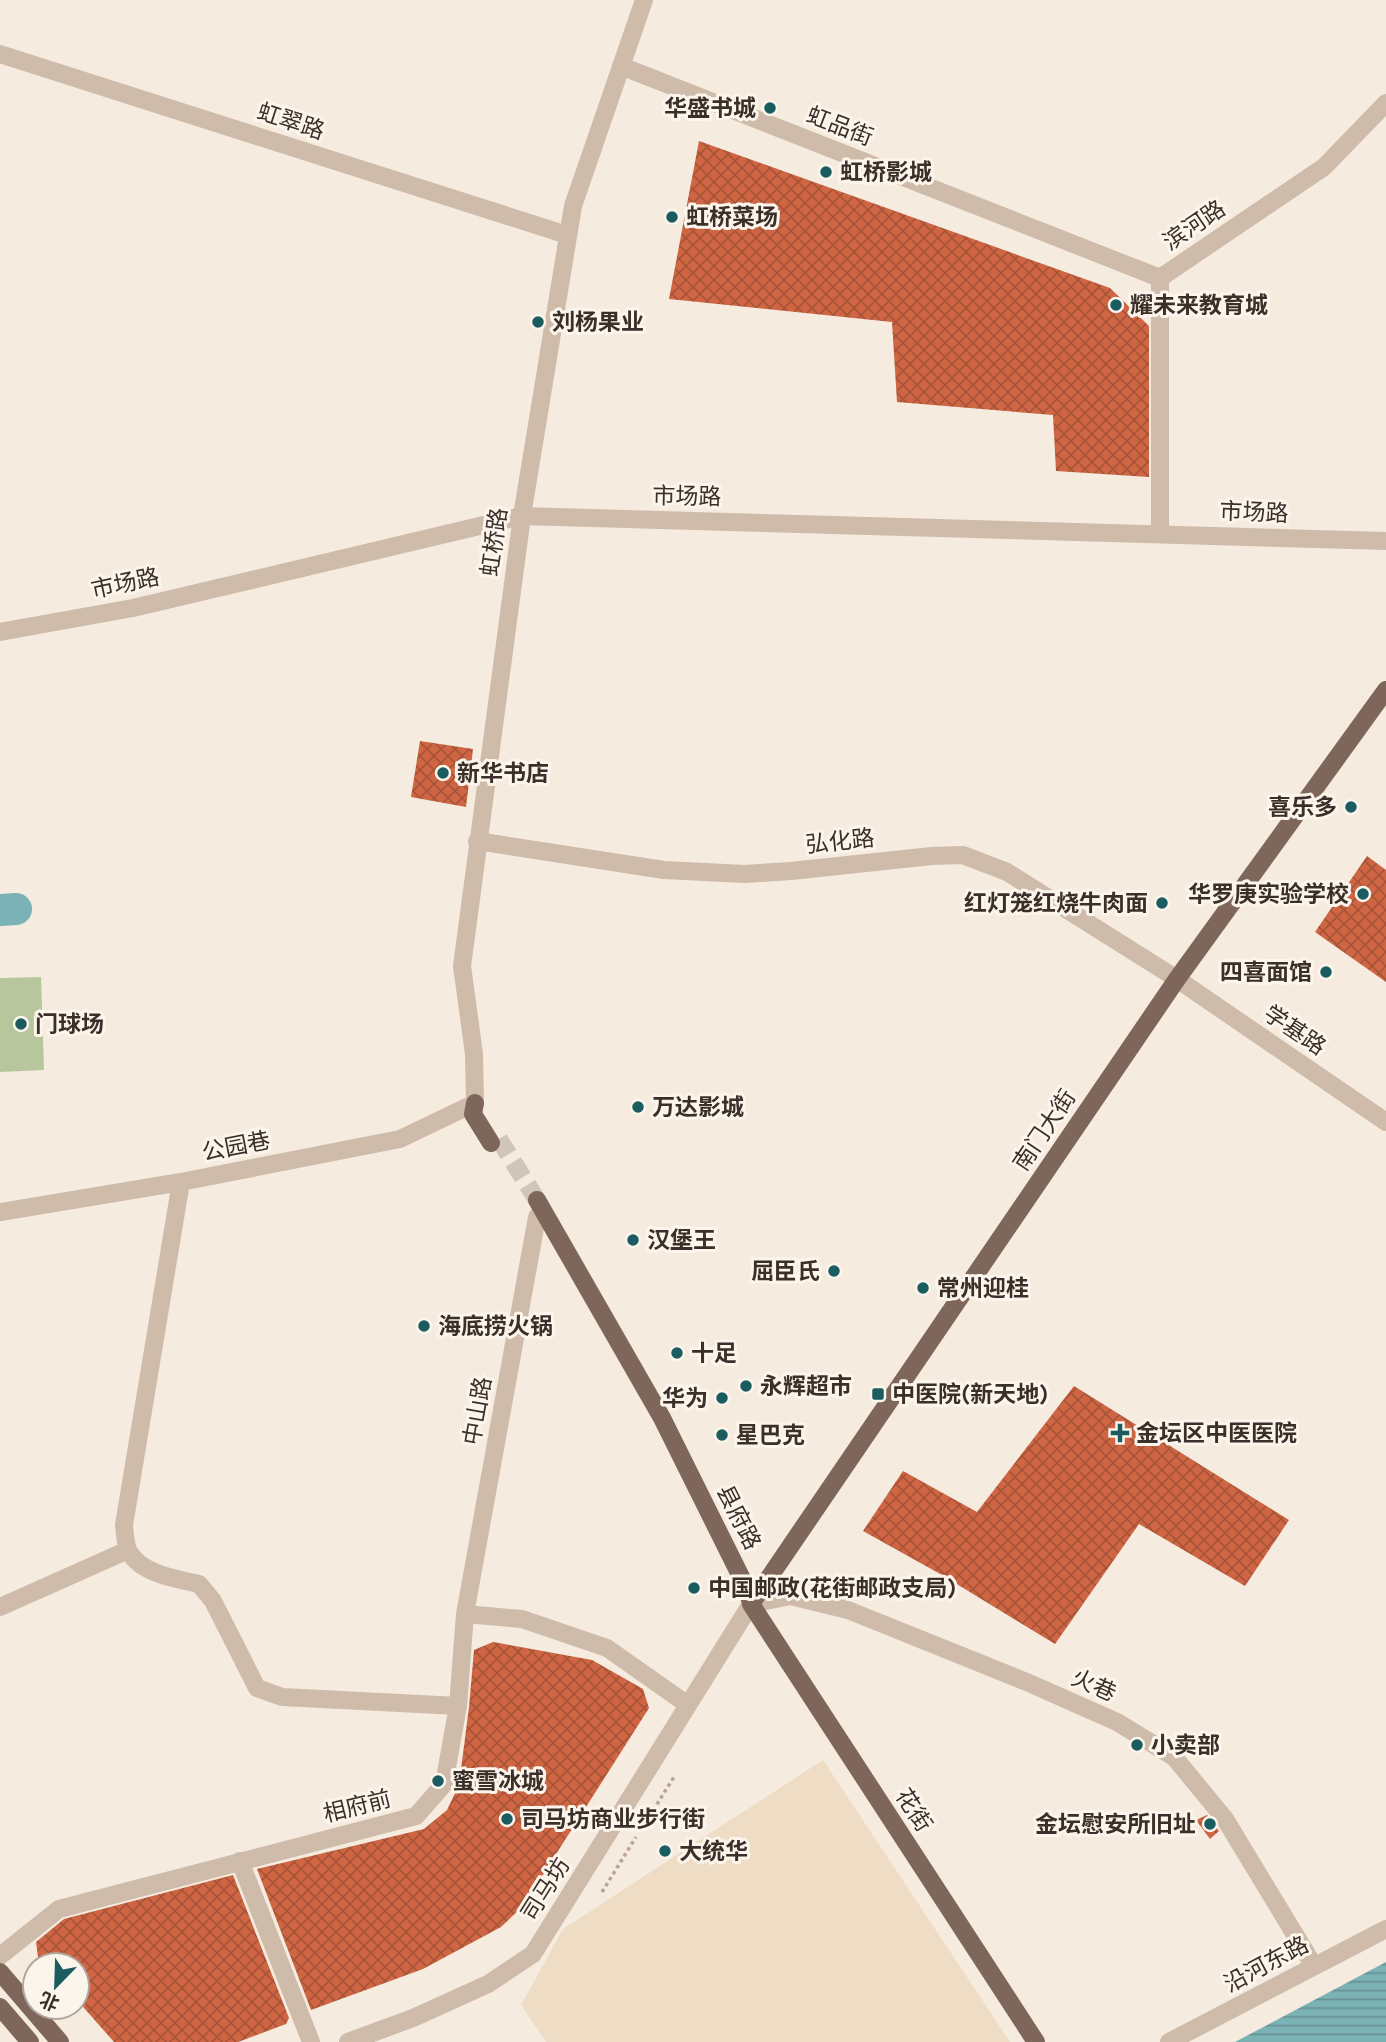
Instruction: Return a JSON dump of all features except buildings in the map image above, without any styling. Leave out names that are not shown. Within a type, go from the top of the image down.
[{"type":"main road","name":"南门大街","points":[[751,1604],[1177,979],[1386,690]]},
{"type":"main road","points":[[475,1103],[483,1112],[495,1141]]},
{"type":"main road","name":"县府路","points":[[534,1207],[662,1418],[748,1591],[751,1604]]},
{"type":"main road","name":"花街","points":[[751,1604],[1036,2042]]},
{"type":"main road","points":[[0,1972],[60,2042]]},
{"type":"main road","points":[[0,2007],[30,2042]]},
{"type":"street","name":"虹桥路","points":[[475,1103],[474,1054],[462,966],[522,516],[573,206],[644,0]]},
{"type":"street","name":"虹翠路","points":[[0,54],[568,235]]},
{"type":"street","name":"虹品街","points":[[621,66],[1160,278]]},
{"type":"street","name":"滨河路","points":[[1160,533],[1160,278],[1324,167],[1386,103]]},
{"type":"street","name":"市场路","points":[[0,632],[133,608],[522,516],[1386,541]]},
{"type":"street","name":"弘化路","points":[[477,841],[664,870],[745,874],[963,855],[1007,872],[1177,979]]},
{"type":"street","name":"学基路","points":[[1177,979],[1386,1122]]},
{"type":"street","name":"公园巷","points":[[0,1212],[181,1182],[400,1139],[475,1103]]},
{"type":"street","points":[[181,1182],[124,1525],[128,1550],[139,1564],[172,1578],[199,1584],[213,1601],[257,1688],[282,1697],[458,1706]]},
{"type":"street","name":"中山路","points":[[466,1614],[534,1207]]},
{"type":"street","points":[[0,1607],[128,1550]]},
{"type":"street","name":"火巷","points":[[751,1604],[790,1597],[848,1610],[1029,1683],[1117,1722],[1174,1757],[1225,1819],[1314,1966]]},
{"type":"street","name":"司马坊","points":[[348,2042],[413,2018],[488,1984],[533,1954],[751,1604]]},
{"type":"street","points":[[466,1614],[522,1619],[607,1648],[688,1705]]},
{"type":"street","name":"相府前","points":[[0,1956],[59,1909],[416,1816],[444,1784],[458,1706],[466,1614]]},
{"type":"street","points":[[240,1861],[311,2042]]},
{"type":"street","name":"沿河东路","points":[[1169,2042],[1386,1929]]},
{"type":"path","points":[[642,1828],[674,1777]]},
{"type":"path","points":[[602,1892],[636,1837]]},
{"type":"green space","name":"门球场","points":[[41,977],[44,1070],[0,1072],[0,978]]},
{"type":"shaded area","points":[[823,1760],[1010,2042],[546,2042],[521,2005],[563,1929]]},
{"type":"water","points":[[1386,1962],[1386,2042],[1235,2042]]},
{"type":"waterway","points":[[0,910],[16,909]]},
{"type":"tunnel","points":[[499,1139],[537,1200]]},
{"type":"place","name":"华盛书城","points":[[770,108]]},
{"type":"place","name":"虹桥影城","points":[[826,172]]},
{"type":"place","name":"虹桥菜场","points":[[672,217]]},
{"type":"place","name":"耀未来教育城","points":[[1116,305]]},
{"type":"place","name":"刘杨果业","points":[[538,322]]},
{"type":"place","name":"新华书店","points":[[443,773]]},
{"type":"place","name":"喜乐多","points":[[1351,807]]},
{"type":"place","name":"华罗庚实验学校","points":[[1363,894]]},
{"type":"place","name":"红灯笼红烧牛肉面","points":[[1162,903]]},
{"type":"place","name":"四喜面馆","points":[[1326,972]]},
{"type":"place","name":"门球场","points":[[21,1024]]},
{"type":"place","name":"万达影城","points":[[638,1107]]},
{"type":"place","name":"汉堡王","points":[[633,1240]]},
{"type":"place","name":"屈臣氏","points":[[834,1271]]},
{"type":"place","name":"常州迎桂","points":[[923,1288]]},
{"type":"place","name":"海底捞火锅","points":[[424,1326]]},
{"type":"place","name":"十足","points":[[677,1353]]},
{"type":"place","name":"永辉超市","points":[[746,1386]]},
{"type":"place","name":"中医院(新天地)","points":[[878,1394]]},
{"type":"place","name":"华为","points":[[722,1398]]},
{"type":"place","name":"金坛区中医医院","points":[[1120,1433]]},
{"type":"place","name":"星巴克","points":[[722,1435]]},
{"type":"place","name":"中国邮政(花街邮政支局)","points":[[694,1588]]},
{"type":"place","name":"小卖部","points":[[1137,1745]]},
{"type":"place","name":"蜜雪冰城","points":[[438,1781]]},
{"type":"place","name":"司马坊商业步行街","points":[[507,1819]]},
{"type":"place","name":"金坛慰安所旧址","points":[[1210,1824]]},
{"type":"place","name":"大统华","points":[[665,1851]]}]
